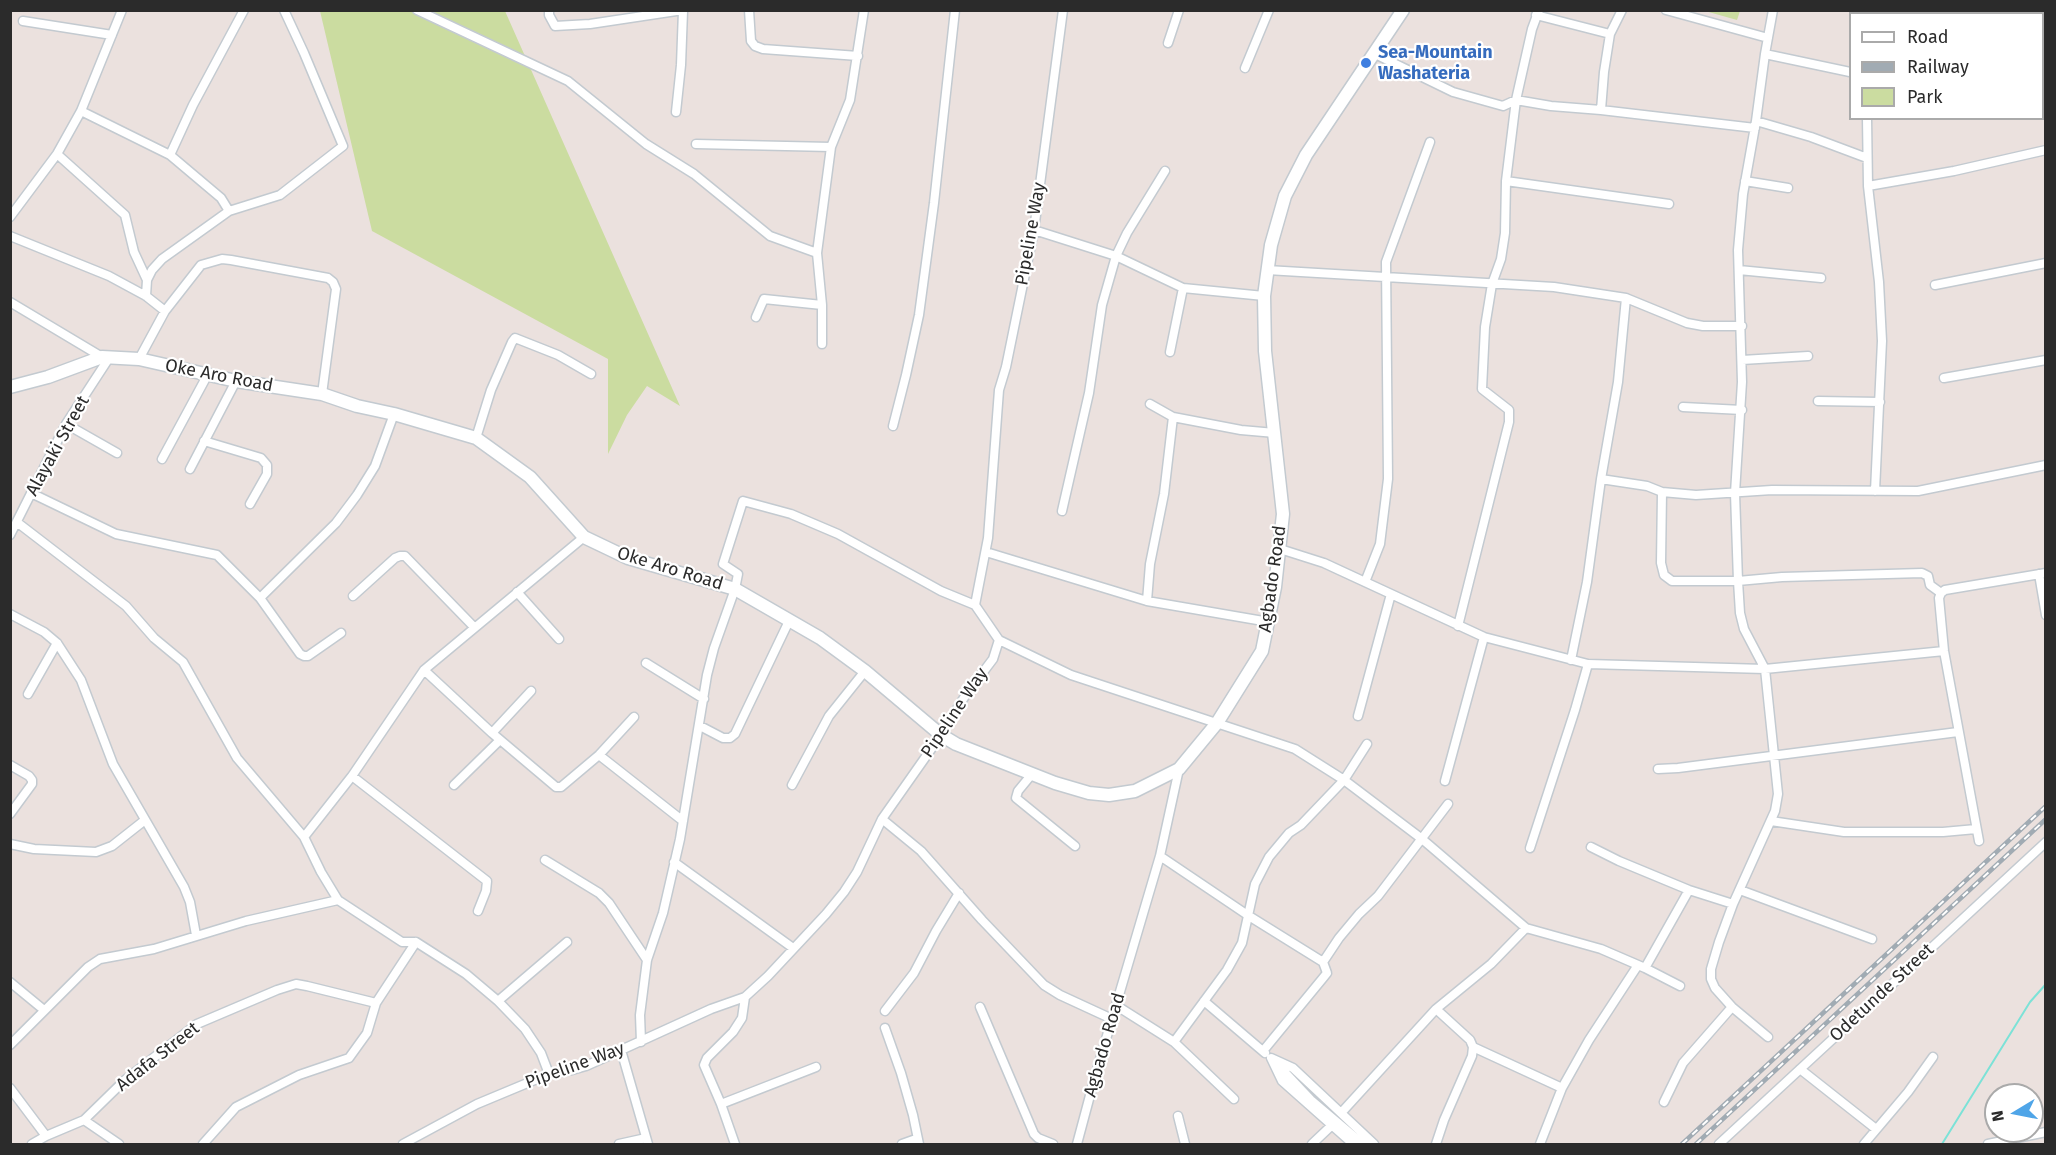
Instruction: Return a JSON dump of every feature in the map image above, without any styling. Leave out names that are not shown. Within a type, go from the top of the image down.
[{"type":"main road","name":"Agbado Road","points":[[1179,769],[1217,723],[1262,651],[1269,622],[1280,549],[1282,514],[1275,433],[1268,388],[1264,296],[1271,245],[1285,196],[1306,155],[1402,11]]},
{"type":"main road","name":"Oke Aro Road","points":[[10,387],[48,377],[105,357],[139,359],[236,381],[322,394],[357,406],[394,414],[476,438],[530,477],[584,537],[627,558],[735,589],[820,638],[865,671],[941,735],[956,744],[1032,774],[1089,793],[1109,795],[1135,791],[1179,769]]},
{"type":"street","points":[[10,217],[57,154],[81,111],[122,10]]},
{"type":"street","points":[[170,155],[193,105],[244,10]]},
{"type":"street","points":[[146,296],[147,280],[162,259],[229,211],[280,195],[343,146],[284,10]]},
{"type":"street","points":[[417,10],[568,81],[646,144],[694,174],[770,236],[817,253]]},
{"type":"street","points":[[549,10],[555,26],[590,24],[683,11],[676,112]]},
{"type":"street","points":[[749,10],[751,41],[755,46],[763,49],[858,56]]},
{"type":"street","points":[[822,344],[822,305],[817,253],[831,147],[850,100],[864,10]]},
{"type":"street","points":[[893,426],[919,315],[955,10]]},
{"type":"street","name":"Pipeline Way","points":[[975,605],[986,552],[999,390],[1006,367],[1034,230],[1063,10]]},
{"type":"street","points":[[1168,43],[1179,10]]},
{"type":"street","points":[[1245,68],[1269,10]]},
{"type":"street","points":[[1601,110],[1610,34],[1622,10]]},
{"type":"street","points":[[1666,10],[1768,38]]},
{"type":"street","points":[[1768,1037],[1732,1007],[1715,988],[1711,979],[1711,969],[1733,904],[1771,820],[1778,794],[1765,669],[1744,629],[1740,613],[1735,493],[1742,410],[1742,326],[1738,250],[1745,181],[1773,10]]},
{"type":"street","points":[[1458,626],[1510,413],[1507,407],[1485,394],[1482,389],[1485,327],[1492,284],[1501,259],[1505,233],[1506,181],[1516,100],[1538,13],[1610,34]]},
{"type":"street","points":[[23,21],[112,34]]},
{"type":"street","points":[[1373,52],[1453,92],[1503,106],[1516,100],[1541,105],[1756,124],[1810,137],[1867,158]]},
{"type":"street","points":[[1765,54],[1849,72]]},
{"type":"street","points":[[81,111],[170,155],[221,198],[229,211]]},
{"type":"street","points":[[1867,120],[1868,186],[1880,294],[1882,342],[1875,491]]},
{"type":"street","points":[[1365,582],[1380,544],[1388,479],[1386,276],[1388,255],[1430,142]]},
{"type":"street","points":[[696,144],[831,147]]},
{"type":"street","points":[[1868,186],[1954,171],[2046,150]]},
{"type":"street","points":[[57,154],[124,215],[134,252],[147,280]]},
{"type":"street","points":[[1062,511],[1089,393],[1102,305],[1116,256],[1126,233],[1165,171]]},
{"type":"street","points":[[1506,181],[1669,204]]},
{"type":"street","points":[[1745,181],[1788,188]]},
{"type":"street","points":[[1034,230],[1116,256],[1183,288],[1264,296]]},
{"type":"street","points":[[10,236],[109,276],[146,296],[165,311]]},
{"type":"street","points":[[139,359],[165,311],[201,265],[222,260],[328,278],[336,289],[322,394]]},
{"type":"street","points":[[1935,285],[2046,262]]},
{"type":"street","points":[[1267,270],[1554,287],[1626,298],[1686,323],[1703,326],[1742,326]]},
{"type":"street","points":[[1739,270],[1821,278]]},
{"type":"street","points":[[1170,352],[1183,288]]},
{"type":"street","points":[[1571,660],[1587,582],[1601,479],[1618,381],[1626,298]]},
{"type":"street","points":[[756,317],[764,299],[822,305]]},
{"type":"street","points":[[10,303],[105,357]]},
{"type":"street","points":[[476,438],[491,390],[515,338],[558,355],[591,374]]},
{"type":"street","points":[[1742,360],[1808,356]]},
{"type":"street","name":"Alayaki Street","points":[[10,535],[18,524],[66,424],[105,357]]},
{"type":"street","points":[[1944,378],[2046,360]]},
{"type":"street","points":[[162,459],[208,374]]},
{"type":"street","points":[[190,469],[236,381]]},
{"type":"street","points":[[1818,401],[1880,402]]},
{"type":"street","points":[[1150,404],[1173,417],[1241,430],[1275,433]]},
{"type":"street","points":[[1683,407],[1742,410]]},
{"type":"street","points":[[260,598],[336,523],[350,505],[375,466],[394,414]]},
{"type":"street","points":[[1148,601],[1150,564],[1164,494],[1173,417]]},
{"type":"street","points":[[66,424],[117,453]]},
{"type":"street","points":[[204,441],[261,458],[267,465],[267,474],[250,504]]},
{"type":"street","points":[[1601,479],[1647,486],[1662,492],[1696,495],[1772,490],[1918,491],[2046,465]]},
{"type":"street","points":[[1662,492],[1661,563],[1664,575],[1672,581],[1738,581],[1782,577],[1922,573],[1928,576],[1930,585],[1941,593]]},
{"type":"street","points":[[31,493],[116,534],[217,555],[260,598],[300,654],[304,656],[308,656],[341,633]]},
{"type":"street","points":[[641,1042],[640,1015],[647,960],[663,913],[683,821],[714,648],[735,589],[738,574],[723,564],[743,501],[791,514],[838,534],[941,591],[975,605],[999,640],[1071,675],[1295,749],[1344,780],[1422,839],[1526,928],[1601,949],[1680,986]]},
{"type":"street","points":[[18,524],[126,606],[154,638],[183,662],[199,686],[237,758],[304,837],[338,900],[402,942],[416,942],[466,974],[498,1001],[534,1041],[549,1074]]},
{"type":"street","points":[[304,837],[352,776],[424,670],[584,537]]},
{"type":"street","points":[[1280,549],[1324,563],[1484,637],[1588,664],[1765,669],[1944,651]]},
{"type":"street","points":[[986,552],[1148,601],[1269,622]]},
{"type":"street","points":[[353,596],[396,558],[405,556],[474,627]]},
{"type":"street","points":[[1979,841],[1944,651],[1939,598],[1945,590],[2042,574],[2046,615]]},
{"type":"street","points":[[517,592],[559,639]]},
{"type":"street","points":[[1358,716],[1390,594]]},
{"type":"street","points":[[10,614],[36,627],[57,643],[87,691],[113,764],[184,887],[190,902],[196,935]]},
{"type":"street","points":[[700,726],[723,738],[730,738],[735,734],[789,621]]},
{"type":"street","points":[[1445,781],[1484,637]]},
{"type":"street","name":"Pipeline Way","points":[[403,1144],[463,1110],[549,1074],[572,1070],[641,1042],[698,1014],[745,997],[826,914],[858,872],[882,819],[941,735],[964,696],[993,659],[999,640]]},
{"type":"street","points":[[28,694],[57,643]]},
{"type":"street","points":[[646,663],[704,699]]},
{"type":"street","points":[[1530,848],[1588,664]]},
{"type":"street","points":[[424,670],[555,787],[561,787],[599,754],[634,717]]},
{"type":"street","points":[[792,785],[829,716],[865,671]]},
{"type":"street","points":[[492,733],[531,691]]},
{"type":"street","points":[[1658,769],[1958,732]]},
{"type":"street","points":[[454,785],[500,740]]},
{"type":"street","points":[[1174,1042],[1227,970],[1242,943],[1255,884],[1269,857],[1289,833],[1301,825],[1344,780],[1367,744]]},
{"type":"street","points":[[599,754],[683,821]]},
{"type":"street","points":[[10,765],[29,776],[32,784],[10,814]]},
{"type":"street","name":"Agbado Road","points":[[1077,1144],[1160,856],[1179,769]]},
{"type":"street","points":[[1032,774],[1018,791],[1016,798],[1075,846]]},
{"type":"street","points":[[352,776],[487,881],[486,891],[478,911]]},
{"type":"street","points":[[1323,962],[1339,938],[1378,896],[1448,804]]},
{"type":"street","points":[[882,819],[921,850],[1044,985],[1112,1019]]},
{"type":"street","points":[[10,844],[34,849],[96,852],[112,846],[145,820]]},
{"type":"street","points":[[1771,820],[1844,832],[1943,832],[1976,829]]},
{"type":"street","name":"Odetunde Street","points":[[1719,1144],[2046,842]]},
{"type":"street","points":[[1591,847],[1689,890],[1733,904]]},
{"type":"street","points":[[1160,856],[1323,962],[1327,973],[1263,1051]]},
{"type":"street","points":[[545,860],[599,892],[609,903],[647,960]]},
{"type":"street","points":[[674,862],[793,948]]},
{"type":"street","points":[[1540,1144],[1562,1088],[1589,1040],[1642,967],[1689,890]]},
{"type":"street","points":[[1740,890],[1872,939]]},
{"type":"street","points":[[885,1011],[914,973],[959,893]]},
{"type":"street","points":[[10,1045],[94,962],[100,959],[154,949],[246,921],[338,900]]},
{"type":"street","points":[[1341,1113],[1436,1009],[1491,964],[1526,928]]},
{"type":"street","points":[[203,1144],[236,1107],[299,1075],[349,1058],[367,1033],[376,1003],[416,942]]},
{"type":"street","points":[[498,1001],[567,942]]},
{"type":"street","points":[[10,982],[44,1010]]},
{"type":"street","name":"Adafa Street","points":[[84,1120],[124,1080],[197,1024],[277,990],[296,984],[376,1003]]},
{"type":"street","points":[[735,1144],[704,1065],[707,1058],[733,1032],[742,1018],[745,997]]},
{"type":"street","points":[[1204,1001],[1271,1058],[1311,1100],[1363,1144]]},
{"type":"street","points":[[1117,1006],[1174,1042],[1234,1099]]},
{"type":"street","points":[[980,1007],[1034,1134],[1053,1144]]},
{"type":"street","points":[[1664,1102],[1683,1063],[1732,1007]]},
{"type":"street","points":[[1436,1009],[1470,1040],[1473,1047],[1472,1056],[1436,1144]]},
{"type":"street","points":[[885,1028],[913,1114],[918,1142],[902,1144]]},
{"type":"street","points":[[1473,1047],[1562,1088]]},
{"type":"street","points":[[619,1144],[647,1141],[621,1050]]},
{"type":"street","points":[[1864,1144],[1908,1092],[1933,1057]]},
{"type":"street","points":[[1271,1058],[1293,1068],[1374,1144]]},
{"type":"street","points":[[1271,1058],[1282,1081],[1353,1144]]},
{"type":"street","points":[[721,1104],[816,1067]]},
{"type":"street","points":[[1800,1069],[1876,1129]]},
{"type":"street","points":[[10,1088],[45,1136]]},
{"type":"street","points":[[1178,1116],[1185,1144]]},
{"type":"street","points":[[32,1144],[45,1136],[84,1120],[119,1144]]},
{"type":"street","points":[[1312,1144],[1331,1126]]},
{"type":"street","points":[[1988,1144],[2046,1132]]},
{"type":"green space","points":[[320,11],[505,11],[680,406],[647,386],[627,415],[608,454],[608,359],[372,231]]},
{"type":"green space","points":[[1705,11],[1740,11],[1737,20]]},
{"type":"waterway","points":[[1942,1144],[2030,1002],[2046,984]]},
{"type":"railway","points":[[1682,1144],[2046,806]]},
{"type":"railway","points":[[1696,1144],[2046,819]]},
{"type":"place","name":"Sea-Mountain Washateria","points":[[1366,63]]}]
